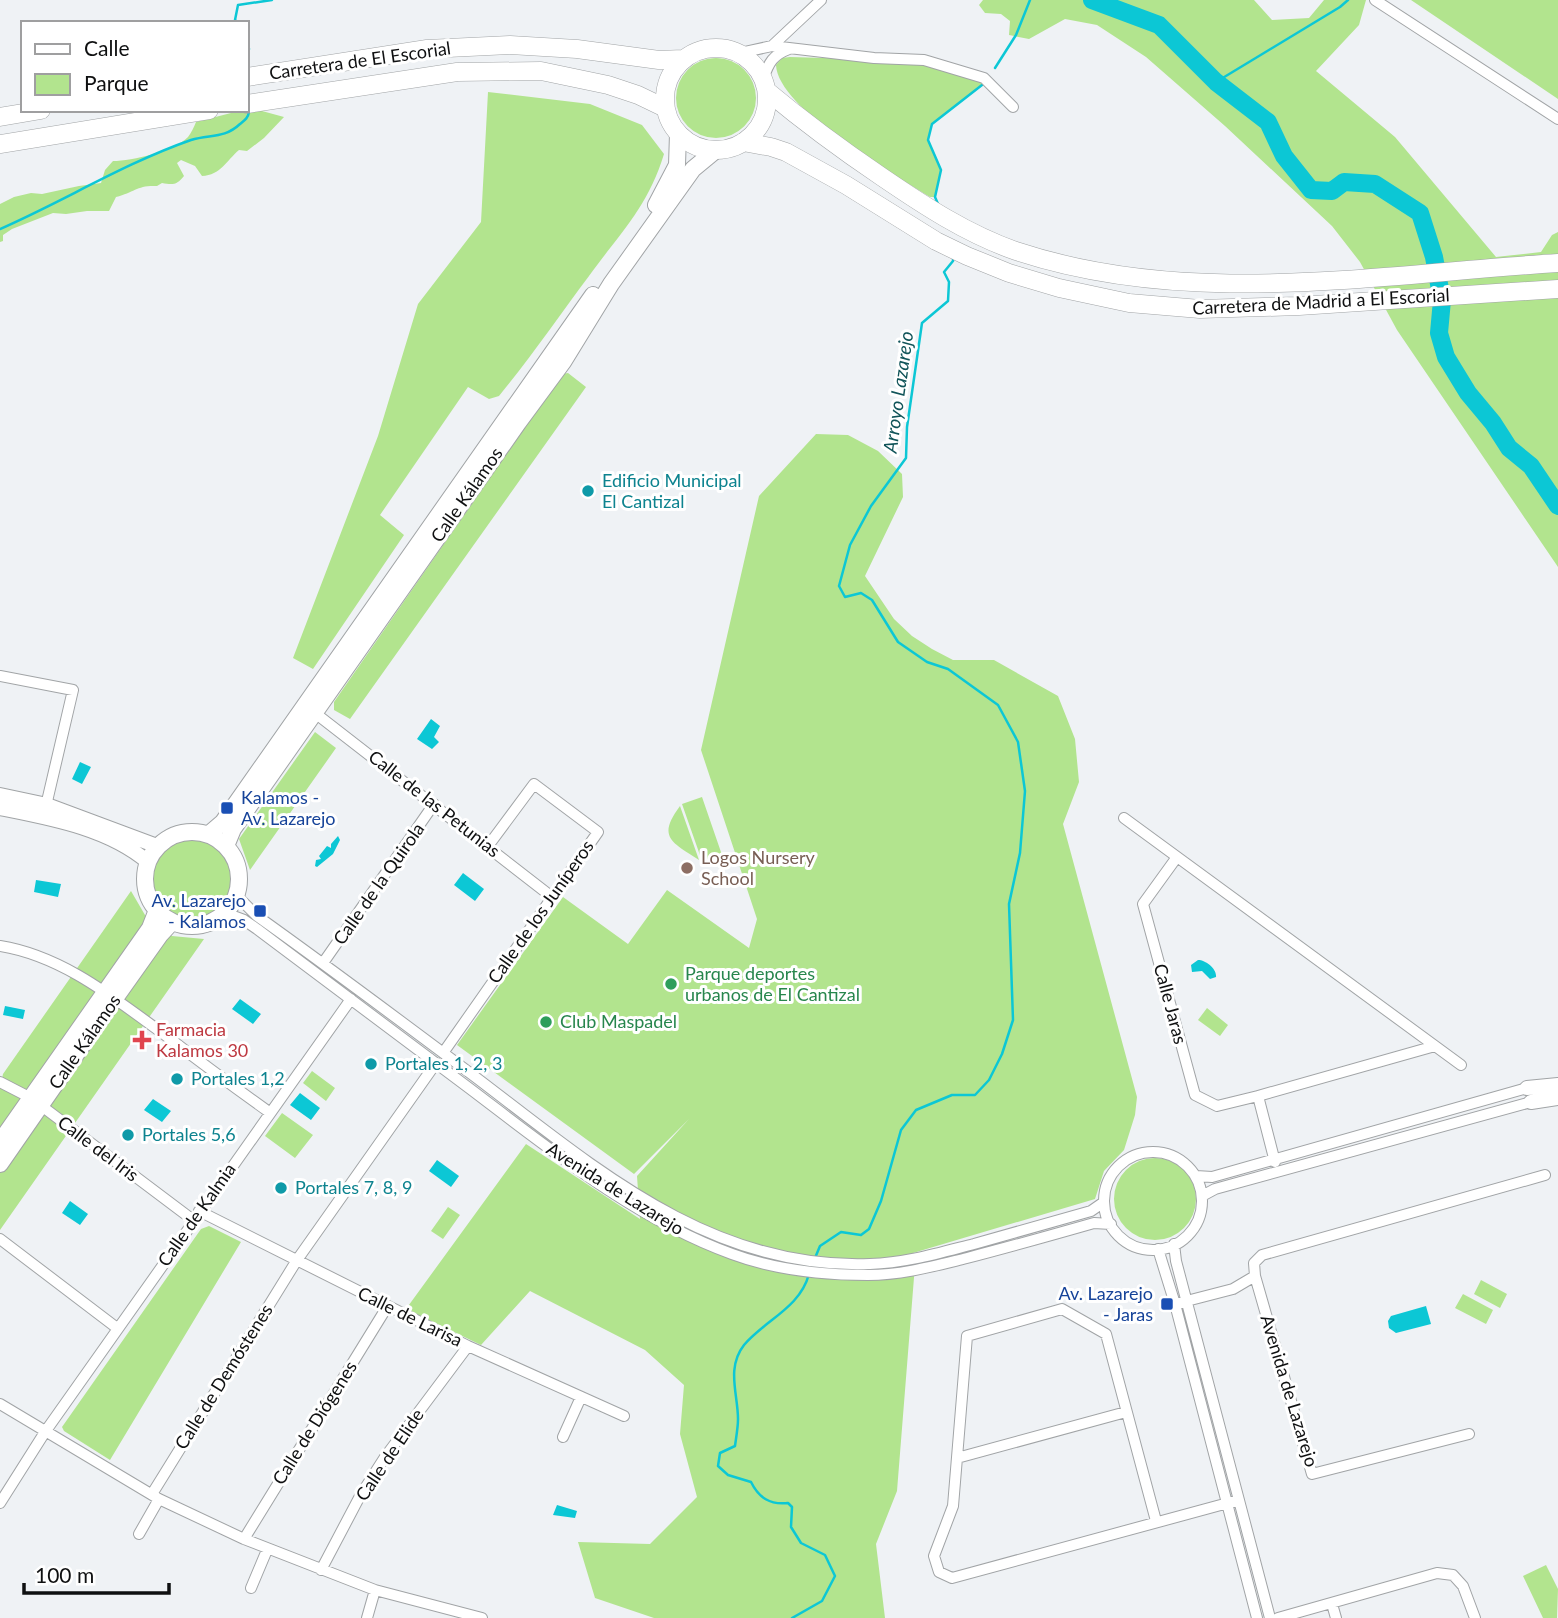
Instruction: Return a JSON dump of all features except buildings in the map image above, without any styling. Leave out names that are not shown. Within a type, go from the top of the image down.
[{"type":"highway","name":"Carretera de El Escorial","points":[[248,78],[427,49],[510,45],[577,49],[659,60],[683,59]]},
{"type":"highway","points":[[727,48],[740,53],[758,69],[765,85],[766,106],[762,120],[754,133],[730,148],[702,149],[689,143],[669,122],[664,94],[668,80],[683,59],[698,50],[727,48]]},
{"type":"highway","name":"Carretera de El Escorial","points":[[248,104],[457,72],[541,71],[608,85],[665,108]]},
{"type":"highway","name":"Carretera de Madrid a El Escorial","points":[[765,85],[822,136],[936,213],[1015,250],[1062,263],[1137,279],[1198,284],[1298,282],[1552,263]]},
{"type":"highway","points":[[0,117],[29,112]]},
{"type":"highway","points":[[0,144],[197,112]]},
{"type":"highway","name":"Carretera de Madrid a El Escorial","points":[[743,142],[786,152],[846,185],[936,241],[1009,273],[1059,288],[1129,303],[1200,310],[1554,289]]},
{"type":"main road","name":"Calle Kálamos","points":[[209,834],[223,822],[660,199],[677,165],[678,134]]},
{"type":"main road","name":"Calle Kálamos","points":[[226,846],[233,829],[563,362],[611,284],[693,169],[716,150]]},
{"type":"main road","points":[[187,832],[209,834],[226,846],[237,864],[239,874],[236,895],[225,913],[194,926],[172,922],[157,910],[150,900],[145,875],[148,862],[157,846],[176,834],[187,832]]},
{"type":"main road","name":"Calle Kálamos","points":[[0,1164],[36,1102],[110,995],[150,928],[157,910]]},
{"type":"main road","name":"Calle Kálamos","points":[[110,995],[172,922]]},
{"type":"main road","name":"Calle Kálamos","points":[[0,1142],[36,1102]]},
{"type":"street","points":[[772,46],[821,0]]},
{"type":"street","points":[[1375,0],[1558,119]]},
{"type":"street","points":[[740,53],[772,46],[874,58],[924,60],[984,78],[1013,107]]},
{"type":"street","points":[[765,85],[768,64],[776,54],[792,48]]},
{"type":"street","points":[[0,676],[73,690],[45,811]]},
{"type":"street","name":"Calle de las Petunias","points":[[315,713],[552,897]]},
{"type":"street","name":"Calle de los Juníperos","points":[[443,1053],[598,832],[534,783],[488,846]]},
{"type":"street","points":[[0,794],[132,849],[148,862]]},
{"type":"street","name":"Calle de la Quirola","points":[[323,963],[435,804]]},
{"type":"street","points":[[0,808],[45,811],[157,846]]},
{"type":"street","points":[[1124,818],[1461,1065]]},
{"type":"street","name":"Calle Jaras","points":[[1177,857],[1143,904],[1195,1095],[1217,1106],[1434,1046]]},
{"type":"street","name":"Avenida de Lazarejo","points":[[236,895],[257,916],[664,1217],[700,1241],[734,1255],[793,1269],[871,1275],[1094,1223],[1111,1224]]},
{"type":"street","name":"Avenida de Lazarejo","points":[[225,913],[244,920],[257,929],[545,1146],[664,1217]]},
{"type":"street","points":[[0,946],[16,948],[73,971],[110,995],[269,1112]]},
{"type":"street","name":"Calle de Kalmia","points":[[0,1503],[117,1328],[351,999]]},
{"type":"street","name":"Calle de Demóstenes","points":[[139,1534],[155,1497],[297,1260],[436,1063]]},
{"type":"street","name":"Calle del Iris","points":[[0,1082],[36,1102],[196,1216]]},
{"type":"street","points":[[1202,1196],[1215,1189],[1558,1085]]},
{"type":"street","points":[[1196,1176],[1212,1177],[1274,1158],[1529,1095],[1558,1098]]},
{"type":"street","points":[[1258,1096],[1278,1172]]},
{"type":"street","points":[[1153,1152],[1166,1153],[1188,1166],[1196,1176],[1202,1196],[1198,1219],[1192,1230],[1174,1244],[1158,1249],[1136,1246],[1117,1234],[1104,1202],[1106,1190],[1118,1167],[1140,1154],[1153,1152]]},
{"type":"street","points":[[1175,1304],[1233,1289],[1255,1276],[1254,1263],[1262,1255],[1545,1175]]},
{"type":"street","name":"Avenida de Lazarejo","points":[[915,1265],[1091,1211],[1104,1202]]},
{"type":"street","name":"Calle de Larisa","points":[[196,1216],[297,1260],[468,1346],[624,1416]]},
{"type":"street","points":[[0,1239],[117,1328]]},
{"type":"street","points":[[1174,1244],[1176,1261],[1270,1618]]},
{"type":"street","points":[[1158,1249],[1175,1304],[1257,1618]]},
{"type":"street","name":"Avenida de Lazarejo","points":[[1255,1276],[1312,1474],[1469,1434]]},
{"type":"street","name":"Calle de Diógenes","points":[[244,1539],[387,1307]]},
{"type":"street","points":[[1156,1521],[1105,1334],[1062,1309],[967,1336],[953,1506],[934,1556],[939,1572],[952,1578],[1239,1500]]},
{"type":"street","name":"Calle de Elide","points":[[321,1570],[360,1496],[385,1457],[468,1346]]},
{"type":"street","points":[[564,1437],[581,1396]]},
{"type":"street","points":[[0,1404],[155,1497],[267,1550],[375,1590],[482,1618]]},
{"type":"street","points":[[957,1458],[1126,1412]]},
{"type":"street","points":[[251,1588],[267,1550]]},
{"type":"street","points":[[1278,1618],[1437,1573],[1453,1575],[1463,1586],[1475,1618]]},
{"type":"street","points":[[367,1618],[375,1590]]},
{"type":"street","points":[[1332,1604],[1336,1618]]},
{"type":"green space","points":[[983,0],[1254,0],[1272,20],[1309,18],[1324,0],[1366,0],[1359,25],[1316,71],[1395,137],[1496,257],[1541,252],[1552,235],[1558,232],[1558,567],[1397,330],[1360,262],[1332,226],[1146,57],[1097,25],[1065,19],[1029,39],[1009,35],[1010,21],[1001,14],[985,13],[979,5]]},
{"type":"green space","points":[[1411,0],[1558,0],[1558,99]]},
{"type":"green space","points":[[708,58],[724,58],[745,69],[756,90],[756,106],[745,127],[724,138],[708,138],[694,132],[682,120],[676,106],[676,90],[682,76],[694,64]]},
{"type":"green space","points":[[782,58],[928,61],[984,78],[982,85],[932,124],[928,140],[941,170],[935,197],[930,197],[866,157],[816,120],[796,101],[782,82],[776,65]]},
{"type":"green space","points":[[488,92],[590,104],[642,125],[664,154],[650,189],[632,219],[511,381],[499,396],[489,399],[468,387],[380,515],[404,535],[313,669],[293,658],[378,436],[418,304],[481,222]]},
{"type":"green space","points":[[262,111],[284,117],[264,138],[247,151],[239,150],[214,173],[202,176],[195,166],[181,160],[177,163],[184,176],[177,183],[162,183],[116,197],[109,211],[53,213],[12,229],[3,235],[3,241],[0,242],[0,204],[31,193],[42,194],[101,183],[105,170],[113,161],[142,157],[173,147],[188,137],[196,122],[231,113]]},
{"type":"green space","points":[[568,373],[586,387],[350,719],[334,710],[334,702],[562,374]]},
{"type":"green space","points":[[816,434],[848,435],[878,451],[902,474],[903,497],[865,576],[894,619],[912,636],[953,660],[994,660],[1058,696],[1075,739],[1079,782],[1063,824],[1137,1097],[1135,1115],[1124,1150],[1104,1171],[1095,1199],[913,1253],[915,1265],[897,1491],[876,1544],[885,1618],[654,1618],[595,1598],[578,1542],[650,1544],[697,1497],[680,1434],[684,1385],[645,1350],[530,1291],[481,1345],[406,1309],[526,1144],[640,1219],[637,1176],[689,1119],[634,1174],[457,1045],[563,897],[628,944],[667,890],[749,948],[757,919],[701,750],[759,496]]},
{"type":"green space","points":[[315,732],[336,748],[250,870],[239,839]]},
{"type":"green space","points":[[702,797],[722,855],[702,861],[682,804]]},
{"type":"green space","points":[[680,806],[699,860],[670,838],[669,825]]},
{"type":"green space","points":[[192,835],[208,839],[222,848],[231,862],[235,878],[231,894],[222,908],[208,917],[192,921],[176,917],[162,908],[153,894],[149,878],[153,862],[162,848],[176,839]]},
{"type":"green space","points":[[131,891],[145,915],[172,936],[204,939],[0,1230],[0,1088],[3,1074]]},
{"type":"green space","points":[[1207,1008],[1228,1025],[1220,1036],[1198,1020]]},
{"type":"green space","points":[[312,1071],[335,1088],[326,1101],[303,1083]]},
{"type":"green space","points":[[282,1113],[313,1135],[295,1158],[265,1136]]},
{"type":"green space","points":[[1155,1158],[1171,1161],[1184,1170],[1193,1183],[1196,1199],[1193,1215],[1184,1228],[1171,1237],[1155,1240],[1139,1237],[1126,1228],[1117,1215],[1114,1199],[1117,1183],[1126,1170],[1139,1161]]},
{"type":"green space","points":[[448,1207],[460,1215],[443,1239],[431,1231]]},
{"type":"green space","points":[[209,1226],[241,1242],[110,1460],[64,1431],[62,1427],[201,1229]]},
{"type":"green space","points":[[1481,1280],[1507,1294],[1500,1308],[1474,1294]]},
{"type":"green space","points":[[1463,1294],[1493,1310],[1486,1324],[1455,1308]]},
{"type":"green space","points":[[1546,1565],[1558,1589],[1557,1618],[1543,1618],[1523,1576]]},
{"type":"water","points":[[431,719],[440,726],[434,737],[439,742],[432,749],[417,739]]},
{"type":"water","points":[[80,762],[91,767],[82,784],[72,779]]},
{"type":"water","points":[[338,836],[340,840],[333,854],[315,866],[316,860],[321,859],[319,856],[327,846],[331,848]]},
{"type":"water","points":[[463,873],[484,889],[475,901],[454,885]]},
{"type":"water","points":[[36,880],[61,884],[58,897],[34,892]]},
{"type":"water","points":[[1198,960],[1210,965],[1216,977],[1210,979],[1202,971],[1192,972],[1191,965]]},
{"type":"water","points":[[240,999],[261,1014],[253,1024],[232,1009]]},
{"type":"water","points":[[5,1006],[25,1010],[23,1019],[3,1015]]},
{"type":"water","points":[[300,1093],[320,1108],[311,1120],[290,1105]]},
{"type":"water","points":[[153,1099],[171,1111],[162,1122],[144,1110]]},
{"type":"water","points":[[437,1160],[459,1176],[451,1187],[429,1171]]},
{"type":"water","points":[[70,1201],[88,1214],[80,1225],[62,1213]]},
{"type":"water","points":[[1426,1306],[1431,1324],[1396,1333],[1389,1328],[1388,1321],[1391,1316]]},
{"type":"water","points":[[557,1505],[577,1511],[575,1518],[553,1515]]},
{"type":"waterway","points":[[236,21],[238,5],[272,0]]},
{"type":"waterway","points":[[995,68],[1016,35],[1030,0]]},
{"type":"waterway","points":[[1092,0],[1159,25],[1216,82],[1268,122],[1284,156],[1311,190],[1332,191],[1344,182],[1375,184],[1420,213],[1434,257],[1442,300],[1439,333],[1446,357],[1468,393],[1493,423],[1509,448],[1531,466],[1558,506]]},
{"type":"waterway","points":[[1216,82],[1348,0]]},
{"type":"waterway","points":[[248,44],[248,52]]},
{"type":"waterway","name":"Arroyo Lazarejo","points":[[938,204],[935,197],[941,170],[928,140],[932,124],[982,85]]},
{"type":"waterway","points":[[0,229],[166,149],[198,138],[228,132],[245,120],[249,112]]},
{"type":"waterway","name":"Arroyo Lazarejo","points":[[815,1258],[820,1246],[841,1232],[861,1235],[869,1229],[881,1201],[901,1130],[916,1110],[952,1095],[975,1095],[989,1080],[1002,1054],[1013,1020],[1009,904],[1020,853],[1025,791],[1018,742],[998,705],[948,669],[927,662],[898,642],[872,600],[861,593],[845,597],[839,586],[850,545],[871,506],[906,458],[907,427],[922,323],[948,301],[949,282],[944,272],[953,261],[953,256]]},
{"type":"waterway","name":"Arroyo Lazarejo","points":[[792,1618],[822,1601],[835,1576],[825,1555],[801,1543],[791,1527],[792,1507],[788,1503],[776,1503],[766,1499],[751,1482],[728,1475],[718,1466],[720,1453],[735,1446],[738,1419],[734,1372],[739,1354],[752,1336],[798,1296],[809,1274]]},
{"type":"place","name":"Edificio Municipal El Cantizal","points":[[588,491]]},
{"type":"place","name":"Kalamos - Av. Lazarejo","points":[[227,808]]},
{"type":"place","name":"Logos Nursery School","points":[[687,868]]},
{"type":"place","name":"Av. Lazarejo - Kalamos","points":[[260,911]]},
{"type":"place","name":"Parque deportes urbanos de El Cantizal","points":[[671,984]]},
{"type":"place","name":"Club Maspadel","points":[[546,1022]]},
{"type":"place","name":"Farmacia Kalamos 30","points":[[142,1040]]},
{"type":"place","name":"Portales 1, 2, 3","points":[[371,1064]]},
{"type":"place","name":"Portales 1,2","points":[[177,1079]]},
{"type":"place","name":"Portales 5,6","points":[[128,1135]]},
{"type":"place","name":"Portales 7, 8, 9","points":[[281,1188]]},
{"type":"place","name":"Av. Lazarejo - Jaras","points":[[1167,1304]]}]
